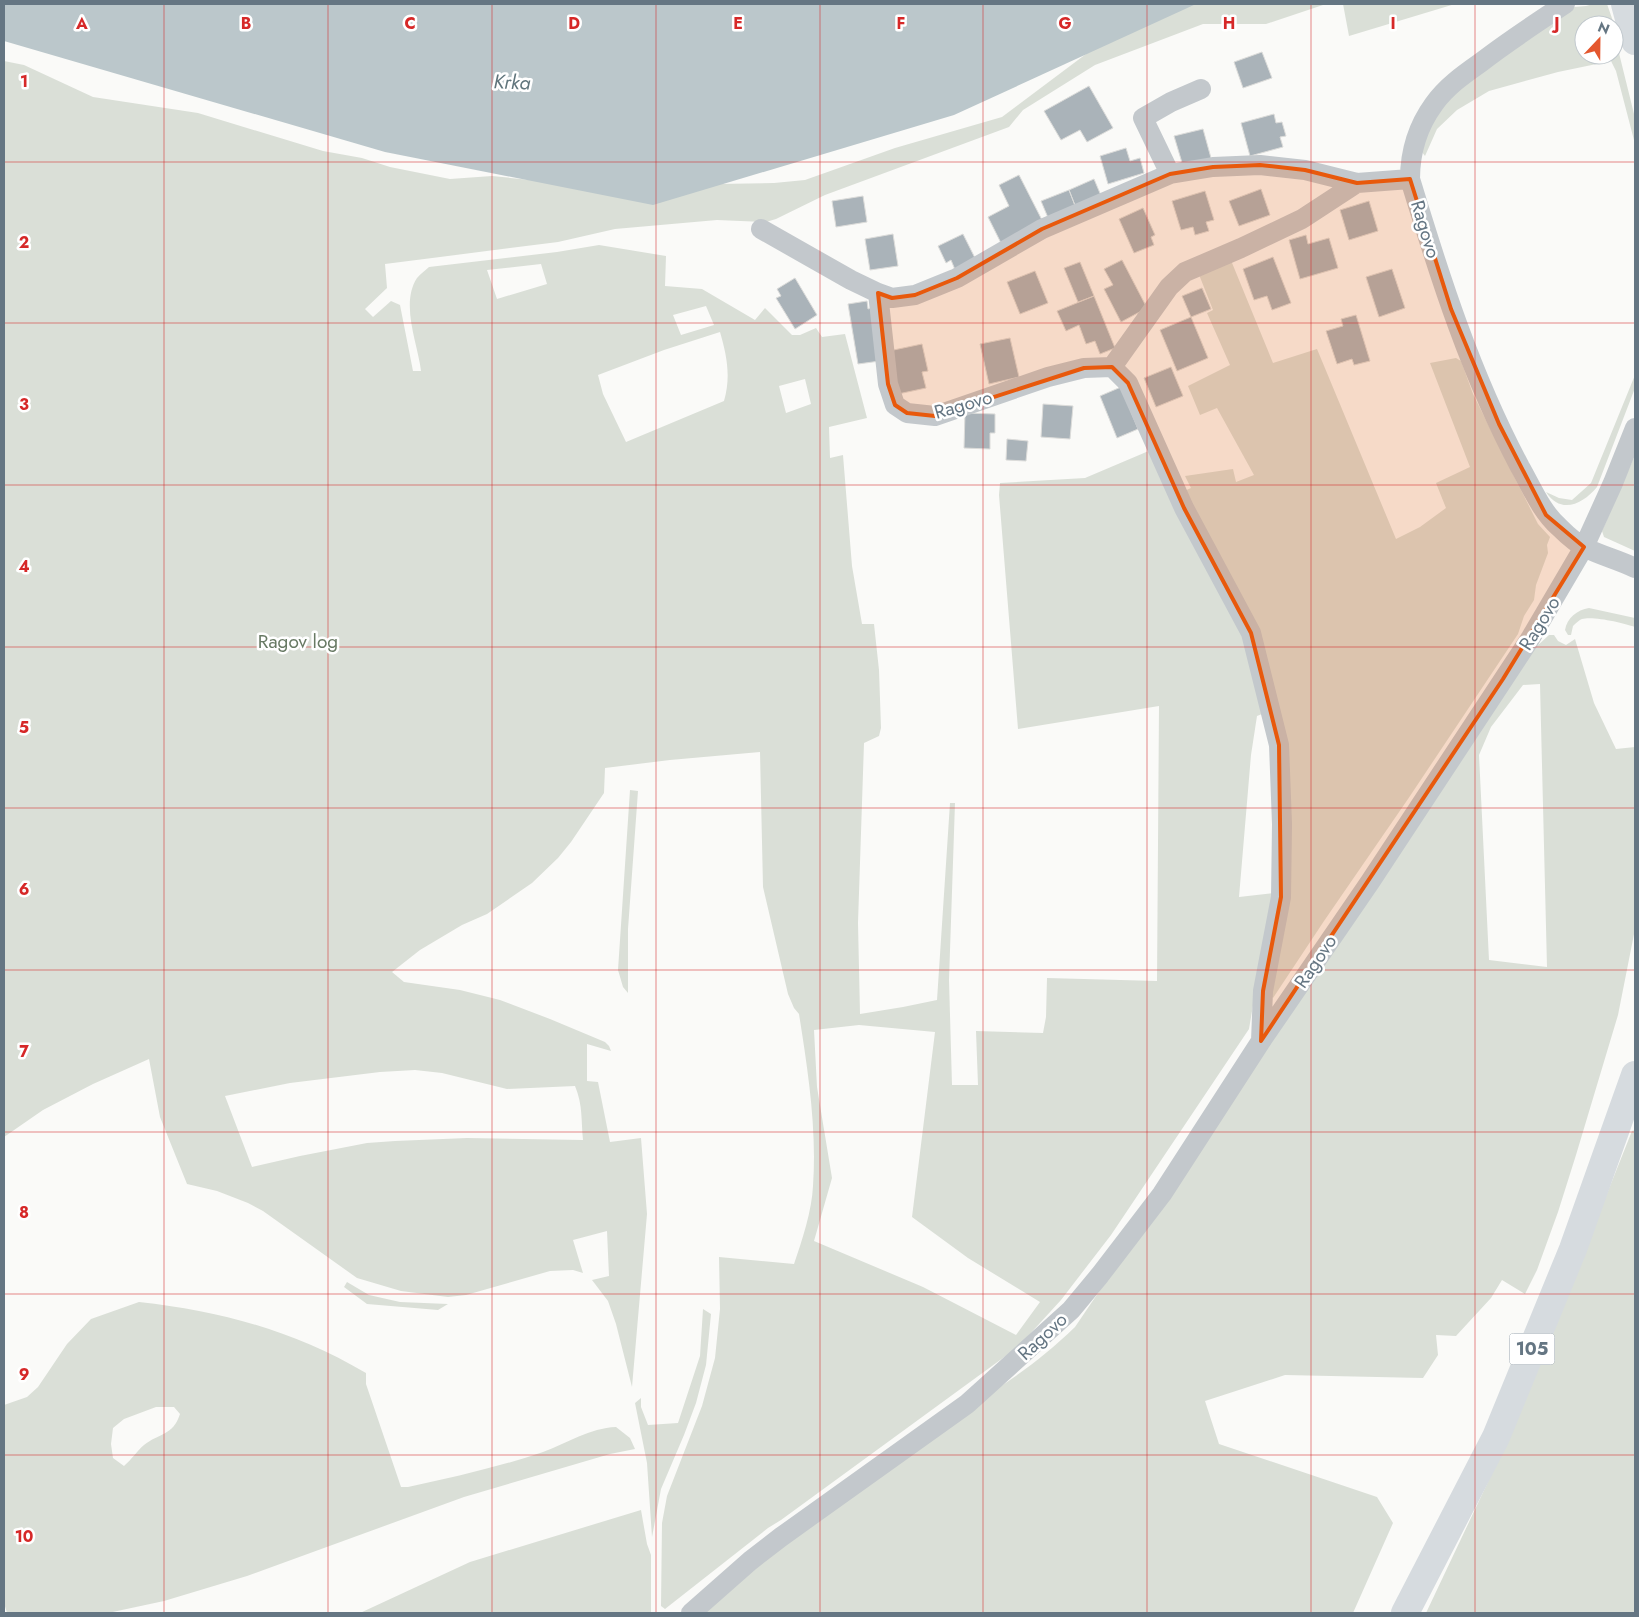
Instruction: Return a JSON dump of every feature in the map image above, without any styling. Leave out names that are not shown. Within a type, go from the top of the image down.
[{"type":"main road","name":"105","points":[[1405,1613],[1496,1437],[1573,1249],[1635,1075]]},
{"type":"street","name":"Ragovo","points":[[691,1613],[750,1561],[967,1404],[1071,1310],[1162,1194],[1261,1041],[1370,882],[1514,663],[1584,547],[1546,514],[1499,424],[1451,309],[1410,179],[1410,161],[1419,130],[1434,104],[1455,82],[1502,46],[1565,4]]},
{"type":"street","points":[[1170,174],[1143,118],[1171,102],[1201,89]]},
{"type":"street","name":"Ragovo","points":[[761,229],[851,280],[892,298],[915,295],[957,278],[1042,229],[1170,174],[1213,167],[1260,165],[1305,170],[1357,183],[1410,179]]},
{"type":"street","name":"Ragovo","points":[[1112,367],[1169,287],[1185,272],[1302,219],[1357,183]]},
{"type":"street","name":"Ragovo","points":[[878,293],[888,384],[895,405],[907,413],[935,416],[1048,377],[1084,368],[1112,367],[1128,384],[1184,508],[1251,633],[1279,745],[1282,824],[1281,897],[1263,991],[1261,1041]]},
{"type":"street","points":[[1635,428],[1584,547],[1635,568]]},
{"type":"highlighted area","points":[[1260,165],[1305,170],[1357,183],[1410,179],[1451,309],[1499,424],[1546,515],[1584,547],[1503,679],[1261,1041],[1263,991],[1281,897],[1279,745],[1251,633],[1184,508],[1128,383],[1112,367],[1084,368],[935,416],[907,413],[895,405],[888,384],[878,293],[892,298],[915,295],[957,278],[1042,229],[1170,174],[1213,167]]},
{"type":"green space","name":"Ragov log","points":[[1187,4],[1326,4],[1266,24],[1203,24],[1095,65],[1023,110],[1009,127],[825,195],[776,219],[766,222],[717,220],[615,229],[558,242],[385,264],[387,288],[365,309],[373,317],[391,301],[400,305],[413,371],[421,371],[410,312],[410,300],[412,288],[417,278],[429,267],[557,252],[599,245],[666,256],[665,286],[702,289],[755,320],[765,308],[792,335],[800,335],[816,328],[822,337],[845,334],[867,418],[829,427],[830,458],[843,455],[852,566],[862,624],[874,624],[879,670],[881,728],[879,736],[864,743],[858,923],[860,1014],[937,1000],[950,803],[955,803],[949,980],[952,1085],[978,1085],[976,1031],[1043,1033],[1046,1017],[1047,978],[1157,981],[1159,706],[1018,729],[999,495],[1000,483],[1085,478],[1151,450],[1245,632],[1267,712],[1257,716],[1251,755],[1239,897],[1275,893],[1261,958],[1249,1029],[1111,1235],[1061,1300],[1018,1347],[768,1528],[665,1609],[661,1606],[662,1523],[667,1496],[702,1406],[715,1358],[720,1309],[719,1257],[794,1264],[811,1205],[814,1164],[813,1121],[799,1014],[788,994],[763,887],[760,752],[605,768],[604,793],[571,842],[558,858],[532,883],[487,914],[462,925],[420,950],[392,972],[404,982],[460,990],[500,1000],[605,1042],[609,1046],[611,1051],[587,1044],[587,1081],[598,1082],[610,1142],[641,1138],[647,1214],[632,1387],[616,1324],[608,1301],[592,1280],[609,1276],[607,1231],[573,1240],[583,1273],[573,1270],[550,1271],[466,1295],[448,1297],[401,1291],[357,1278],[263,1211],[217,1191],[187,1184],[160,1117],[149,1059],[93,1084],[43,1110],[4,1137],[4,61],[24,65],[93,97],[198,113],[323,151],[362,158],[390,167],[450,179],[492,176],[590,186],[774,183],[805,180],[895,148],[1002,117],[1098,45]],"holes":[[[541,264],[547,284],[497,299],[487,270]],[[706,306],[714,325],[681,335],[673,315]],[[720,332],[725,350],[728,375],[724,401],[626,442],[603,394],[598,375],[664,350]],[[805,379],[811,404],[786,413],[779,386]],[[859,1025],[935,1032],[912,1217],[968,1258],[1040,1302],[1016,1335],[923,1287],[814,1241],[832,1178],[817,1087],[814,1030]],[[415,1070],[442,1073],[507,1089],[575,1086],[581,1106],[583,1140],[467,1138],[367,1143],[252,1167],[225,1096],[290,1083],[380,1072]]]},
{"type":"green space","points":[[1343,4],[1455,4],[1349,36]]},
{"type":"green space","points":[[1607,4],[1611,15],[1574,15],[1574,65],[1592,65],[1489,91],[1457,110],[1437,129],[1425,156],[1422,152],[1427,130],[1450,97],[1518,43],[1574,7]]},
{"type":"green space","points":[[1613,65],[1622,65],[1635,118],[1635,144]]},
{"type":"green space","points":[[1230,258],[1273,363],[1317,349],[1396,539],[1420,527],[1446,508],[1436,483],[1470,467],[1430,363],[1456,358],[1461,361],[1473,394],[1538,524],[1550,537],[1547,545],[1548,553],[1536,585],[1534,600],[1524,616],[1518,634],[1273,998],[1269,994],[1272,958],[1273,695],[1182,492],[1191,488],[1185,476],[1233,469],[1236,482],[1254,475],[1217,408],[1200,415],[1188,386],[1230,365],[1207,313],[1213,310],[1198,272]]},
{"type":"green space","points":[[1635,375],[1635,388],[1597,487],[1579,502],[1565,505],[1558,503],[1546,492],[1559,498],[1572,500],[1591,483]]},
{"type":"green space","points":[[1635,455],[1635,551],[1604,537],[1602,531]]},
{"type":"green space","points":[[1589,608],[1635,618],[1635,627],[1609,620],[1587,618],[1577,622],[1573,626],[1571,635],[1568,635],[1565,630],[1570,618],[1580,611]]},
{"type":"green space","points":[[1549,635],[1554,635],[1558,641],[1566,645],[1575,639],[1594,703],[1616,749],[1635,747],[1635,929],[1618,1015],[1558,1212],[1537,1270],[1525,1294],[1502,1280],[1491,1298],[1456,1336],[1436,1335],[1438,1355],[1423,1378],[1285,1375],[1205,1401],[1219,1444],[1377,1497],[1393,1523],[1353,1613],[689,1613],[992,1392],[1025,1370],[1075,1327],[1536,647]],"holes":[[[1540,684],[1547,967],[1489,960],[1479,755],[1491,727],[1523,685]]]},
{"type":"green space","points":[[630,790],[638,791],[628,929],[628,993],[623,987],[618,970]]},
{"type":"green space","points":[[1635,1130],[1635,1613],[1426,1613],[1513,1429],[1632,1131]]},
{"type":"green space","points":[[347,1282],[369,1295],[400,1302],[448,1304],[438,1310],[367,1304],[344,1287]]},
{"type":"green space","points":[[139,1302],[170,1306],[228,1317],[257,1325],[312,1345],[339,1358],[366,1373],[366,1384],[401,1487],[408,1487],[510,1462],[543,1452],[588,1433],[606,1428],[616,1427],[630,1438],[635,1449],[610,1454],[464,1497],[247,1576],[164,1601],[108,1613],[7,1613],[4,1603],[4,1405],[27,1397],[38,1387],[67,1344],[91,1319]],"holes":[[[156,1407],[174,1407],[180,1414],[174,1426],[144,1445],[124,1466],[113,1458],[111,1444],[113,1428],[124,1419]]]},
{"type":"green space","points":[[703,1309],[711,1314],[706,1365],[696,1403],[661,1489],[652,1537],[647,1463],[635,1403],[641,1398],[641,1407],[648,1425],[678,1423],[700,1356]]},
{"type":"green space","points":[[641,1510],[647,1544],[651,1555],[651,1613],[360,1613],[470,1562]]},
{"type":"water","name":"Krka","points":[[4,4],[1196,4],[954,115],[653,205],[385,152],[4,41]]},
{"type":"building","points":[[1262,52],[1272,78],[1243,88],[1234,62]]},
{"type":"building","points":[[1089,86],[1113,128],[1087,142],[1080,130],[1061,140],[1044,111]]},
{"type":"building","points":[[1274,114],[1276,123],[1282,122],[1286,136],[1280,137],[1283,147],[1250,156],[1241,123]]},
{"type":"building","points":[[1203,129],[1211,158],[1183,166],[1174,136]]},
{"type":"building","points":[[1126,148],[1130,161],[1140,158],[1144,173],[1108,184],[1100,156]]},
{"type":"building","points":[[1019,175],[1043,222],[1001,243],[988,217],[1009,206],[999,185]]},
{"type":"building","points":[[1094,179],[1102,198],[1076,208],[1069,190]]},
{"type":"building","points":[[1261,189],[1270,215],[1239,226],[1229,201]]},
{"type":"building","points":[[1069,190],[1076,208],[1049,220],[1041,201]]},
{"type":"building","points":[[1205,191],[1214,220],[1206,222],[1209,231],[1195,235],[1193,227],[1181,230],[1172,201]]},
{"type":"building","points":[[863,196],[867,222],[836,227],[832,201]]},
{"type":"building","points":[[1369,201],[1378,231],[1349,240],[1340,210]]},
{"type":"building","points":[[1143,208],[1155,235],[1151,237],[1154,245],[1134,253],[1119,219]]},
{"type":"building","points":[[893,234],[898,266],[870,270],[865,239]]},
{"type":"building","points":[[963,234],[977,262],[956,272],[951,260],[946,263],[938,246]]},
{"type":"building","points":[[1306,235],[1308,244],[1329,238],[1338,268],[1300,279],[1289,240]]},
{"type":"building","points":[[1273,257],[1291,303],[1272,310],[1267,296],[1254,300],[1243,269]]},
{"type":"building","points":[[1122,260],[1147,308],[1121,322],[1104,289],[1113,285],[1104,269]]},
{"type":"building","points":[[1080,262],[1094,296],[1078,302],[1064,268]]},
{"type":"building","points":[[1392,269],[1405,308],[1379,317],[1366,277]]},
{"type":"building","points":[[1035,271],[1048,303],[1020,314],[1007,282]]},
{"type":"building","points":[[795,278],[817,315],[795,329],[776,298],[781,296],[777,289]]},
{"type":"building","points":[[1202,288],[1211,309],[1191,317],[1182,296]]},
{"type":"building","points":[[1094,296],[1115,348],[1100,354],[1095,341],[1086,344],[1079,325],[1066,331],[1057,311]]},
{"type":"building","points":[[867,301],[868,309],[871,308],[880,361],[858,364],[848,304]]},
{"type":"building","points":[[1356,315],[1370,361],[1354,365],[1352,359],[1337,364],[1326,331],[1343,326],[1341,319]]},
{"type":"building","points":[[1191,317],[1208,358],[1177,371],[1160,330]]},
{"type":"building","points":[[1010,338],[1019,377],[989,384],[980,344]]},
{"type":"building","points":[[922,344],[928,371],[922,372],[926,388],[898,394],[889,351]]},
{"type":"building","points":[[1171,367],[1183,396],[1156,407],[1144,378]]},
{"type":"building","points":[[1121,387],[1138,429],[1117,438],[1100,396]]},
{"type":"building","points":[[1043,404],[1073,406],[1070,439],[1041,437]]},
{"type":"building","points":[[965,413],[995,414],[995,433],[990,433],[990,449],[964,448]]},
{"type":"building","points":[[1007,439],[1028,441],[1026,461],[1006,460]]}]
